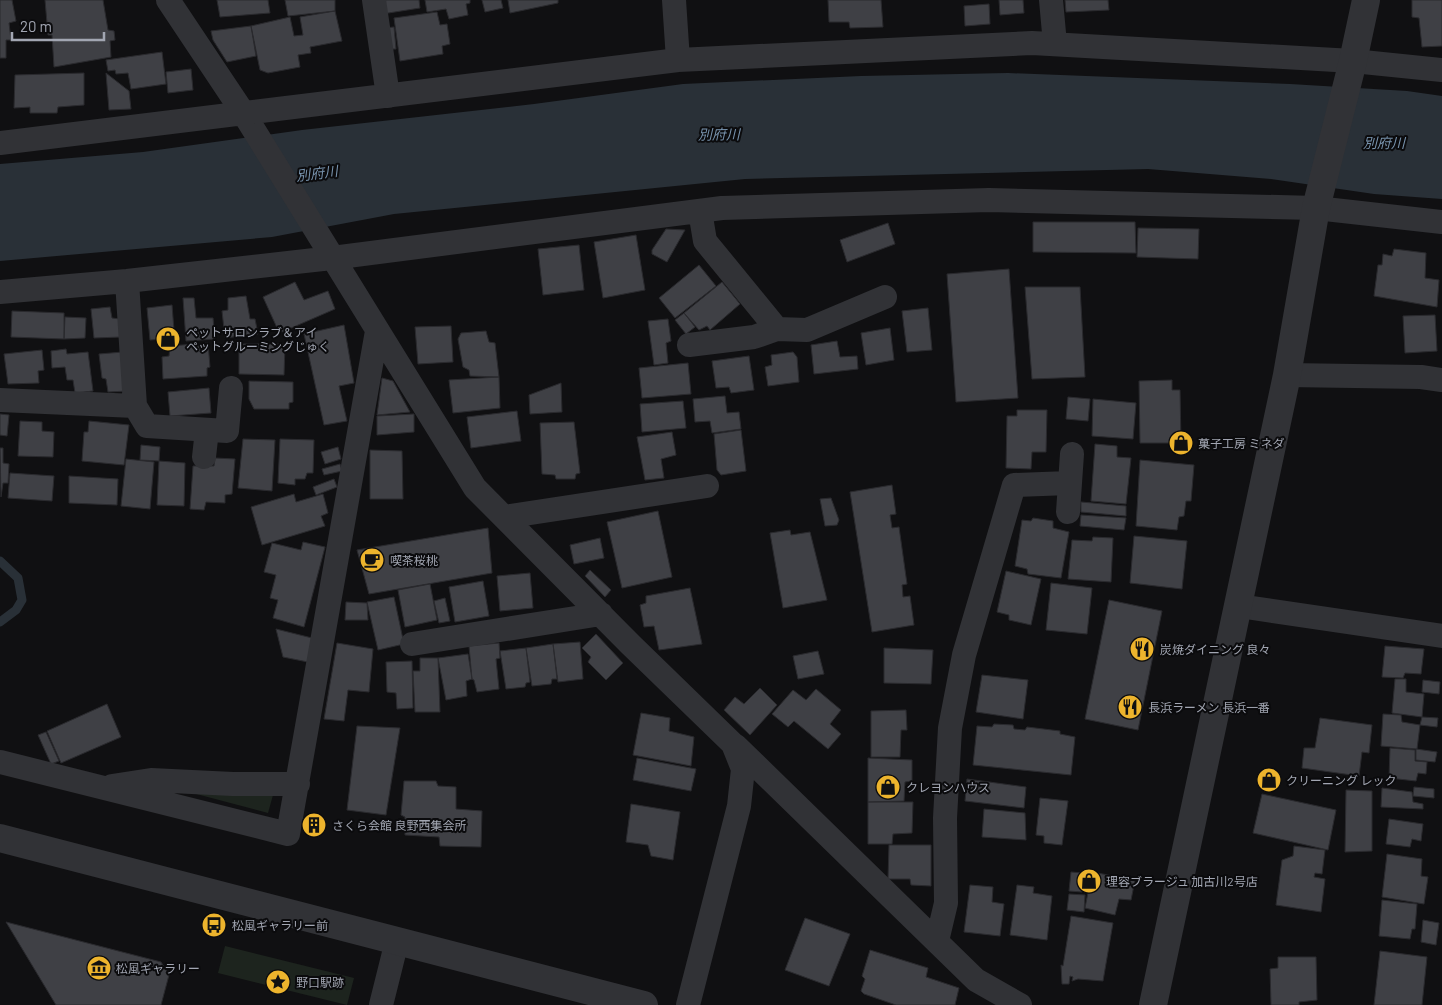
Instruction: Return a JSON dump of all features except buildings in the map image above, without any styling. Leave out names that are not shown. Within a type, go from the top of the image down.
[{"type":"street","points":[[168,0],[244,114],[475,488],[600,614],[976,980],[1020,1005]]},
{"type":"street","points":[[374,0],[388,96]]},
{"type":"street","points":[[674,0],[678,60]]},
{"type":"street","points":[[1051,0],[1055,44]]},
{"type":"street","points":[[1153,1005],[1287,375],[1316,208],[1353,61],[1366,0]]},
{"type":"street","points":[[0,143],[678,60],[1032,43],[1353,61],[1442,70]]},
{"type":"street","points":[[0,292],[127,282],[732,207],[989,200],[1316,208],[1442,222]]},
{"type":"street","points":[[700,211],[706,241],[777,329]]},
{"type":"street","points":[[127,282],[136,406],[147,426],[227,431],[231,388]]},
{"type":"street","points":[[690,345],[754,337],[777,329],[807,330],[885,297]]},
{"type":"street","points":[[0,762],[288,834],[377,331]]},
{"type":"street","points":[[1287,375],[1442,380]]},
{"type":"street","points":[[0,400],[136,406]]},
{"type":"street","points":[[204,458],[207,430]]},
{"type":"street","points":[[1068,512],[1072,454]]},
{"type":"street","points":[[937,941],[946,903],[942,747],[950,728],[964,655],[970,600],[1014,486],[1069,483]]},
{"type":"street","points":[[504,517],[707,486]]},
{"type":"street","points":[[1239,606],[1442,636]]},
{"type":"street","points":[[412,644],[600,614]]},
{"type":"street","points":[[688,1005],[739,806],[743,769],[733,744]]},
{"type":"street","points":[[100,787],[152,780],[233,784],[298,784]]},
{"type":"street","points":[[0,838],[644,1005]]},
{"type":"street","points":[[381,1005],[397,941]]},
{"type":"shaded area","points":[[185,791],[273,795],[268,813]]},
{"type":"shaded area","points":[[225,946],[354,978],[347,1005],[218,973]]},
{"type":"water","name":"別府川","points":[[1008,73],[1290,84],[1407,91],[1442,96],[1442,199],[1374,194],[1271,179],[1148,169],[745,179],[394,214],[272,237],[0,261],[0,164],[143,152],[302,130],[534,104],[683,84],[861,76]]},
{"type":"waterway","points":[[0,561],[18,578],[22,600],[16,610],[0,622]]},
{"type":"place","name":"ペットサロンラブ＆アイ ペットグルーミングじゅく","points":[[168,339]]},
{"type":"place","name":"菓子工房 ミネダ","points":[[1181,443]]},
{"type":"place","name":"喫茶桜桃","points":[[372,560]]},
{"type":"place","name":"炭焼ダイニング 良々","points":[[1142,649]]},
{"type":"place","name":"長浜ラーメン 長浜一番","points":[[1130,707]]},
{"type":"place","name":"クリーニング レック","points":[[1269,780]]},
{"type":"place","name":"クレヨンハウス","points":[[888,787]]},
{"type":"place","name":"さくら会館 良野西集会所","points":[[314,825]]},
{"type":"place","name":"理容ブラージュ 加古川2号店","points":[[1089,881]]},
{"type":"place","name":"松風ギャラリー前","points":[[214,925]]},
{"type":"place","name":"松風ギャラリー","points":[[99,968]]},
{"type":"place","name":"野口駅跡","points":[[278,982]]}]
